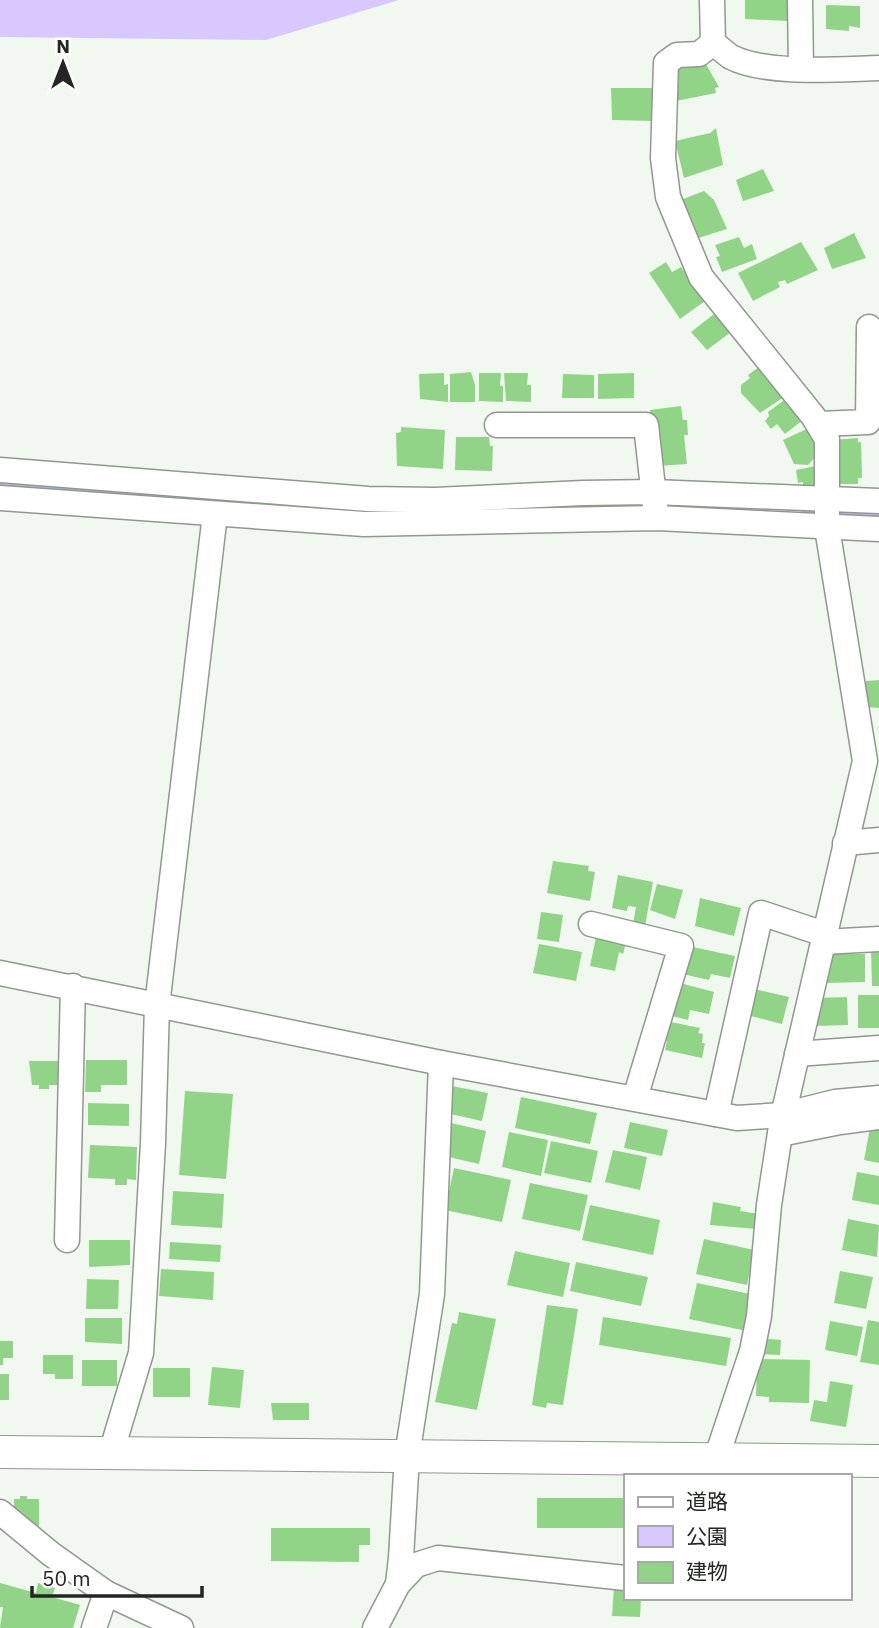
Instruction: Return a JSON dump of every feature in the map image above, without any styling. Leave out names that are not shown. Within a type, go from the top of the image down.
[{"type":"street","points":[[712,0],[713,43]]},
{"type":"street","points":[[800,0],[801,68]]},
{"type":"street","points":[[713,43],[730,56],[760,66],[879,68]]},
{"type":"street","points":[[712,1468],[752,1351],[759,1316],[769,1205],[781,1125],[865,761],[827,513],[827,439],[818,424],[701,277],[668,197],[663,158],[666,63],[677,55],[699,54],[713,43]]},
{"type":"street","points":[[818,424],[867,422],[869,327]]},
{"type":"street","points":[[498,425],[646,425],[655,504]]},
{"type":"street","points":[[0,470],[366,511]]},
{"type":"street","points":[[0,498],[215,514],[655,504],[827,513],[879,529]]},
{"type":"street","points":[[827,513],[879,501]]},
{"type":"street","points":[[111,1453],[141,1353],[153,1143],[157,1013],[215,514]]},
{"type":"street","points":[[845,843],[879,840]]},
{"type":"street","points":[[716,1114],[761,913],[824,938],[879,939]]},
{"type":"street","points":[[591,924],[681,946],[635,1098]]},
{"type":"street","points":[[0,973],[73,995],[441,1069],[635,1098],[737,1118],[781,1125],[879,1117]]},
{"type":"street","points":[[67,1240],[73,995]]},
{"type":"street","points":[[797,1054],[879,1048]]},
{"type":"street","points":[[398,1584],[407,1456],[432,1294],[441,1069]]},
{"type":"street","points":[[781,1125],[835,1102],[879,1098]]},
{"type":"street","points":[[0,1452],[407,1456],[712,1468],[879,1461]]},
{"type":"street","points":[[0,1512],[51,1555],[106,1592],[181,1628]]},
{"type":"street","points":[[376,1628],[398,1584],[416,1565],[439,1558],[624,1578]]},
{"type":"street","points":[[94,1628],[106,1592]]},
{"type":"green space","points":[[0,0],[399,0],[266,40],[0,37]]},
{"type":"building","points":[[745,0],[788,0],[787,21],[745,19]]},
{"type":"building","points":[[826,5],[860,6],[860,28],[849,26],[849,31],[826,29]]},
{"type":"building","points":[[703,59],[719,87],[715,88],[716,93],[676,101],[672,70],[681,65],[702,66]]},
{"type":"building","points":[[611,88],[653,88],[653,121],[612,120]]},
{"type":"building","points":[[716,128],[723,165],[684,178],[675,141],[710,133]]},
{"type":"building","points":[[763,169],[774,191],[743,201],[736,180]]},
{"type":"building","points":[[704,191],[714,200],[727,229],[692,240],[678,201]]},
{"type":"building","points":[[854,233],[866,258],[832,269],[824,248]]},
{"type":"building","points":[[739,237],[744,248],[752,244],[757,259],[722,272],[715,245]]},
{"type":"building","points":[[801,242],[818,270],[787,284],[785,280],[778,282],[780,287],[753,301],[738,273]]},
{"type":"building","points":[[666,262],[672,272],[681,267],[705,301],[680,319],[649,273]]},
{"type":"building","points":[[714,314],[731,332],[707,350],[691,332]]},
{"type":"building","points":[[763,364],[784,397],[760,413],[741,393],[741,385],[750,378],[748,375]]},
{"type":"building","points":[[471,372],[475,385],[475,402],[450,402],[450,374]]},
{"type":"building","points":[[444,373],[444,385],[448,384],[448,402],[420,399],[419,374]]},
{"type":"building","points":[[479,373],[501,373],[503,402],[479,401]]},
{"type":"building","points":[[504,373],[528,373],[527,385],[531,385],[531,402],[506,401]]},
{"type":"building","points":[[634,373],[634,398],[598,399],[598,374]]},
{"type":"building","points":[[563,374],[594,375],[594,398],[562,398]]},
{"type":"building","points":[[787,398],[804,419],[785,434],[777,424],[771,429],[765,421],[769,416],[768,412]]},
{"type":"building","points":[[681,406],[683,420],[687,420],[688,435],[684,435],[687,464],[658,466],[650,410]]},
{"type":"building","points":[[401,427],[445,430],[443,469],[397,466],[396,433],[401,432]]},
{"type":"building","points":[[811,427],[819,453],[808,465],[794,464],[783,440]]},
{"type":"building","points":[[456,437],[489,437],[490,446],[493,446],[492,471],[455,470]]},
{"type":"building","points":[[858,438],[858,442],[861,442],[862,478],[858,478],[858,484],[836,484],[831,440]]},
{"type":"building","points":[[816,466],[820,495],[803,495],[803,482],[798,483],[796,470]]},
{"type":"building","points":[[879,680],[879,708],[865,707],[865,681]]},
{"type":"building","points":[[553,861],[589,866],[588,871],[595,872],[590,901],[547,893]]},
{"type":"building","points":[[618,875],[653,882],[645,926],[633,924],[636,907],[628,906],[627,911],[612,908]]},
{"type":"building","points":[[657,884],[683,890],[675,919],[650,910]]},
{"type":"building","points":[[700,898],[741,908],[734,936],[695,926]]},
{"type":"building","points":[[541,912],[563,915],[559,942],[537,939]]},
{"type":"building","points":[[596,937],[626,943],[623,954],[619,952],[615,971],[590,966]]},
{"type":"building","points":[[539,944],[582,952],[576,981],[533,973]]},
{"type":"building","points":[[688,946],[735,956],[730,978],[711,974],[709,980],[682,974]]},
{"type":"building","points":[[871,949],[879,949],[879,986],[872,986]]},
{"type":"building","points":[[826,954],[865,954],[865,982],[826,983]]},
{"type":"building","points":[[680,983],[714,992],[709,1014],[690,1010],[688,1020],[672,1016]]},
{"type":"building","points":[[754,989],[789,997],[782,1024],[747,1015]]},
{"type":"building","points":[[858,995],[879,995],[879,1028],[858,1028]]},
{"type":"building","points":[[847,997],[848,1025],[816,1026],[815,998]]},
{"type":"building","points":[[671,1022],[700,1028],[698,1033],[703,1034],[702,1043],[705,1043],[702,1058],[665,1050],[667,1041],[662,1040],[666,1023],[671,1025]]},
{"type":"building","points":[[86,1060],[127,1060],[127,1085],[101,1085],[101,1092],[85,1092]]},
{"type":"building","points":[[29,1061],[60,1061],[60,1085],[39,1089],[39,1085],[32,1085]]},
{"type":"building","points":[[452,1086],[488,1093],[482,1121],[446,1113]]},
{"type":"building","points":[[185,1091],[233,1094],[226,1179],[179,1175]]},
{"type":"building","points":[[521,1097],[597,1113],[590,1144],[515,1128]]},
{"type":"building","points":[[88,1103],[129,1104],[129,1126],[88,1125]]},
{"type":"building","points":[[447,1122],[486,1131],[479,1164],[440,1155]]},
{"type":"building","points":[[630,1122],[668,1130],[662,1156],[624,1148]]},
{"type":"building","points":[[870,1128],[879,1129],[879,1163],[864,1160]]},
{"type":"building","points":[[509,1132],[548,1140],[541,1176],[502,1167]]},
{"type":"building","points":[[551,1141],[598,1151],[591,1183],[544,1173]]},
{"type":"building","points":[[90,1145],[137,1147],[136,1180],[127,1179],[127,1185],[115,1185],[115,1179],[88,1178]]},
{"type":"building","points":[[613,1150],[647,1157],[640,1190],[605,1182]]},
{"type":"building","points":[[454,1168],[511,1180],[502,1222],[445,1210]]},
{"type":"building","points":[[857,1172],[879,1176],[879,1205],[852,1200]]},
{"type":"building","points":[[530,1183],[588,1195],[580,1231],[522,1219]]},
{"type":"building","points":[[173,1191],[224,1194],[222,1228],[171,1225]]},
{"type":"building","points":[[713,1202],[741,1207],[740,1211],[759,1214],[757,1229],[710,1225]]},
{"type":"building","points":[[590,1205],[660,1220],[653,1255],[582,1240]]},
{"type":"building","points":[[848,1219],[879,1225],[877,1257],[842,1250]]},
{"type":"building","points":[[704,1239],[754,1250],[747,1285],[696,1274]]},
{"type":"building","points":[[89,1240],[130,1240],[130,1265],[89,1267]]},
{"type":"building","points":[[170,1242],[221,1245],[220,1262],[169,1259]]},
{"type":"building","points":[[515,1251],[570,1263],[563,1297],[507,1285]]},
{"type":"building","points":[[576,1262],[648,1277],[641,1306],[570,1291]]},
{"type":"building","points":[[161,1269],[214,1272],[213,1300],[159,1296]]},
{"type":"building","points":[[840,1271],[873,1277],[866,1309],[834,1303]]},
{"type":"building","points":[[87,1279],[119,1280],[118,1309],[86,1309]]},
{"type":"building","points":[[697,1283],[755,1295],[747,1331],[689,1319]]},
{"type":"building","points":[[547,1305],[578,1309],[563,1405],[547,1403],[546,1408],[532,1405]]},
{"type":"building","points":[[459,1312],[496,1319],[477,1410],[435,1402],[452,1323],[457,1324]]},
{"type":"building","points":[[603,1317],[731,1338],[726,1366],[599,1345]]},
{"type":"building","points":[[85,1318],[122,1318],[122,1344],[85,1342]]},
{"type":"building","points":[[868,1320],[879,1322],[879,1365],[860,1362]]},
{"type":"building","points":[[830,1321],[863,1327],[857,1356],[825,1350]]},
{"type":"building","points":[[758,1338],[781,1340],[780,1355],[757,1354]]},
{"type":"building","points":[[0,1341],[13,1341],[13,1358],[3,1358],[3,1365],[0,1365]]},
{"type":"building","points":[[43,1355],[73,1355],[73,1379],[55,1379],[55,1374],[43,1374]]},
{"type":"building","points":[[757,1359],[810,1360],[809,1403],[769,1402],[769,1397],[756,1396]]},
{"type":"building","points":[[82,1360],[117,1360],[117,1386],[82,1386]]},
{"type":"building","points":[[212,1367],[244,1370],[240,1408],[208,1405]]},
{"type":"building","points":[[153,1368],[190,1368],[190,1397],[153,1397]]},
{"type":"building","points":[[0,1374],[9,1374],[9,1400],[0,1400]]},
{"type":"building","points":[[830,1381],[853,1385],[846,1427],[810,1421],[814,1400],[827,1402]]},
{"type":"building","points":[[271,1403],[309,1403],[309,1420],[273,1420]]},
{"type":"building","points":[[20,1496],[39,1499],[39,1531],[14,1516],[14,1499],[20,1499]]},
{"type":"building","points":[[537,1498],[624,1498],[624,1528],[537,1528]]},
{"type":"building","points":[[271,1528],[370,1528],[370,1545],[359,1545],[359,1562],[271,1561]]},
{"type":"building","points":[[0,1583],[36,1593],[38,1583],[55,1588],[52,1597],[80,1605],[73,1628],[0,1628],[3,1607],[0,1607]]},
{"type":"building","points":[[614,1588],[624,1589],[624,1600],[641,1600],[640,1617],[612,1616]]},
{"type":"waterway","points":[[0,486],[279,504]]},
{"type":"waterway","points":[[542,507],[600,505]]},
{"type":"waterway","points":[[805,510],[879,514]]}]
